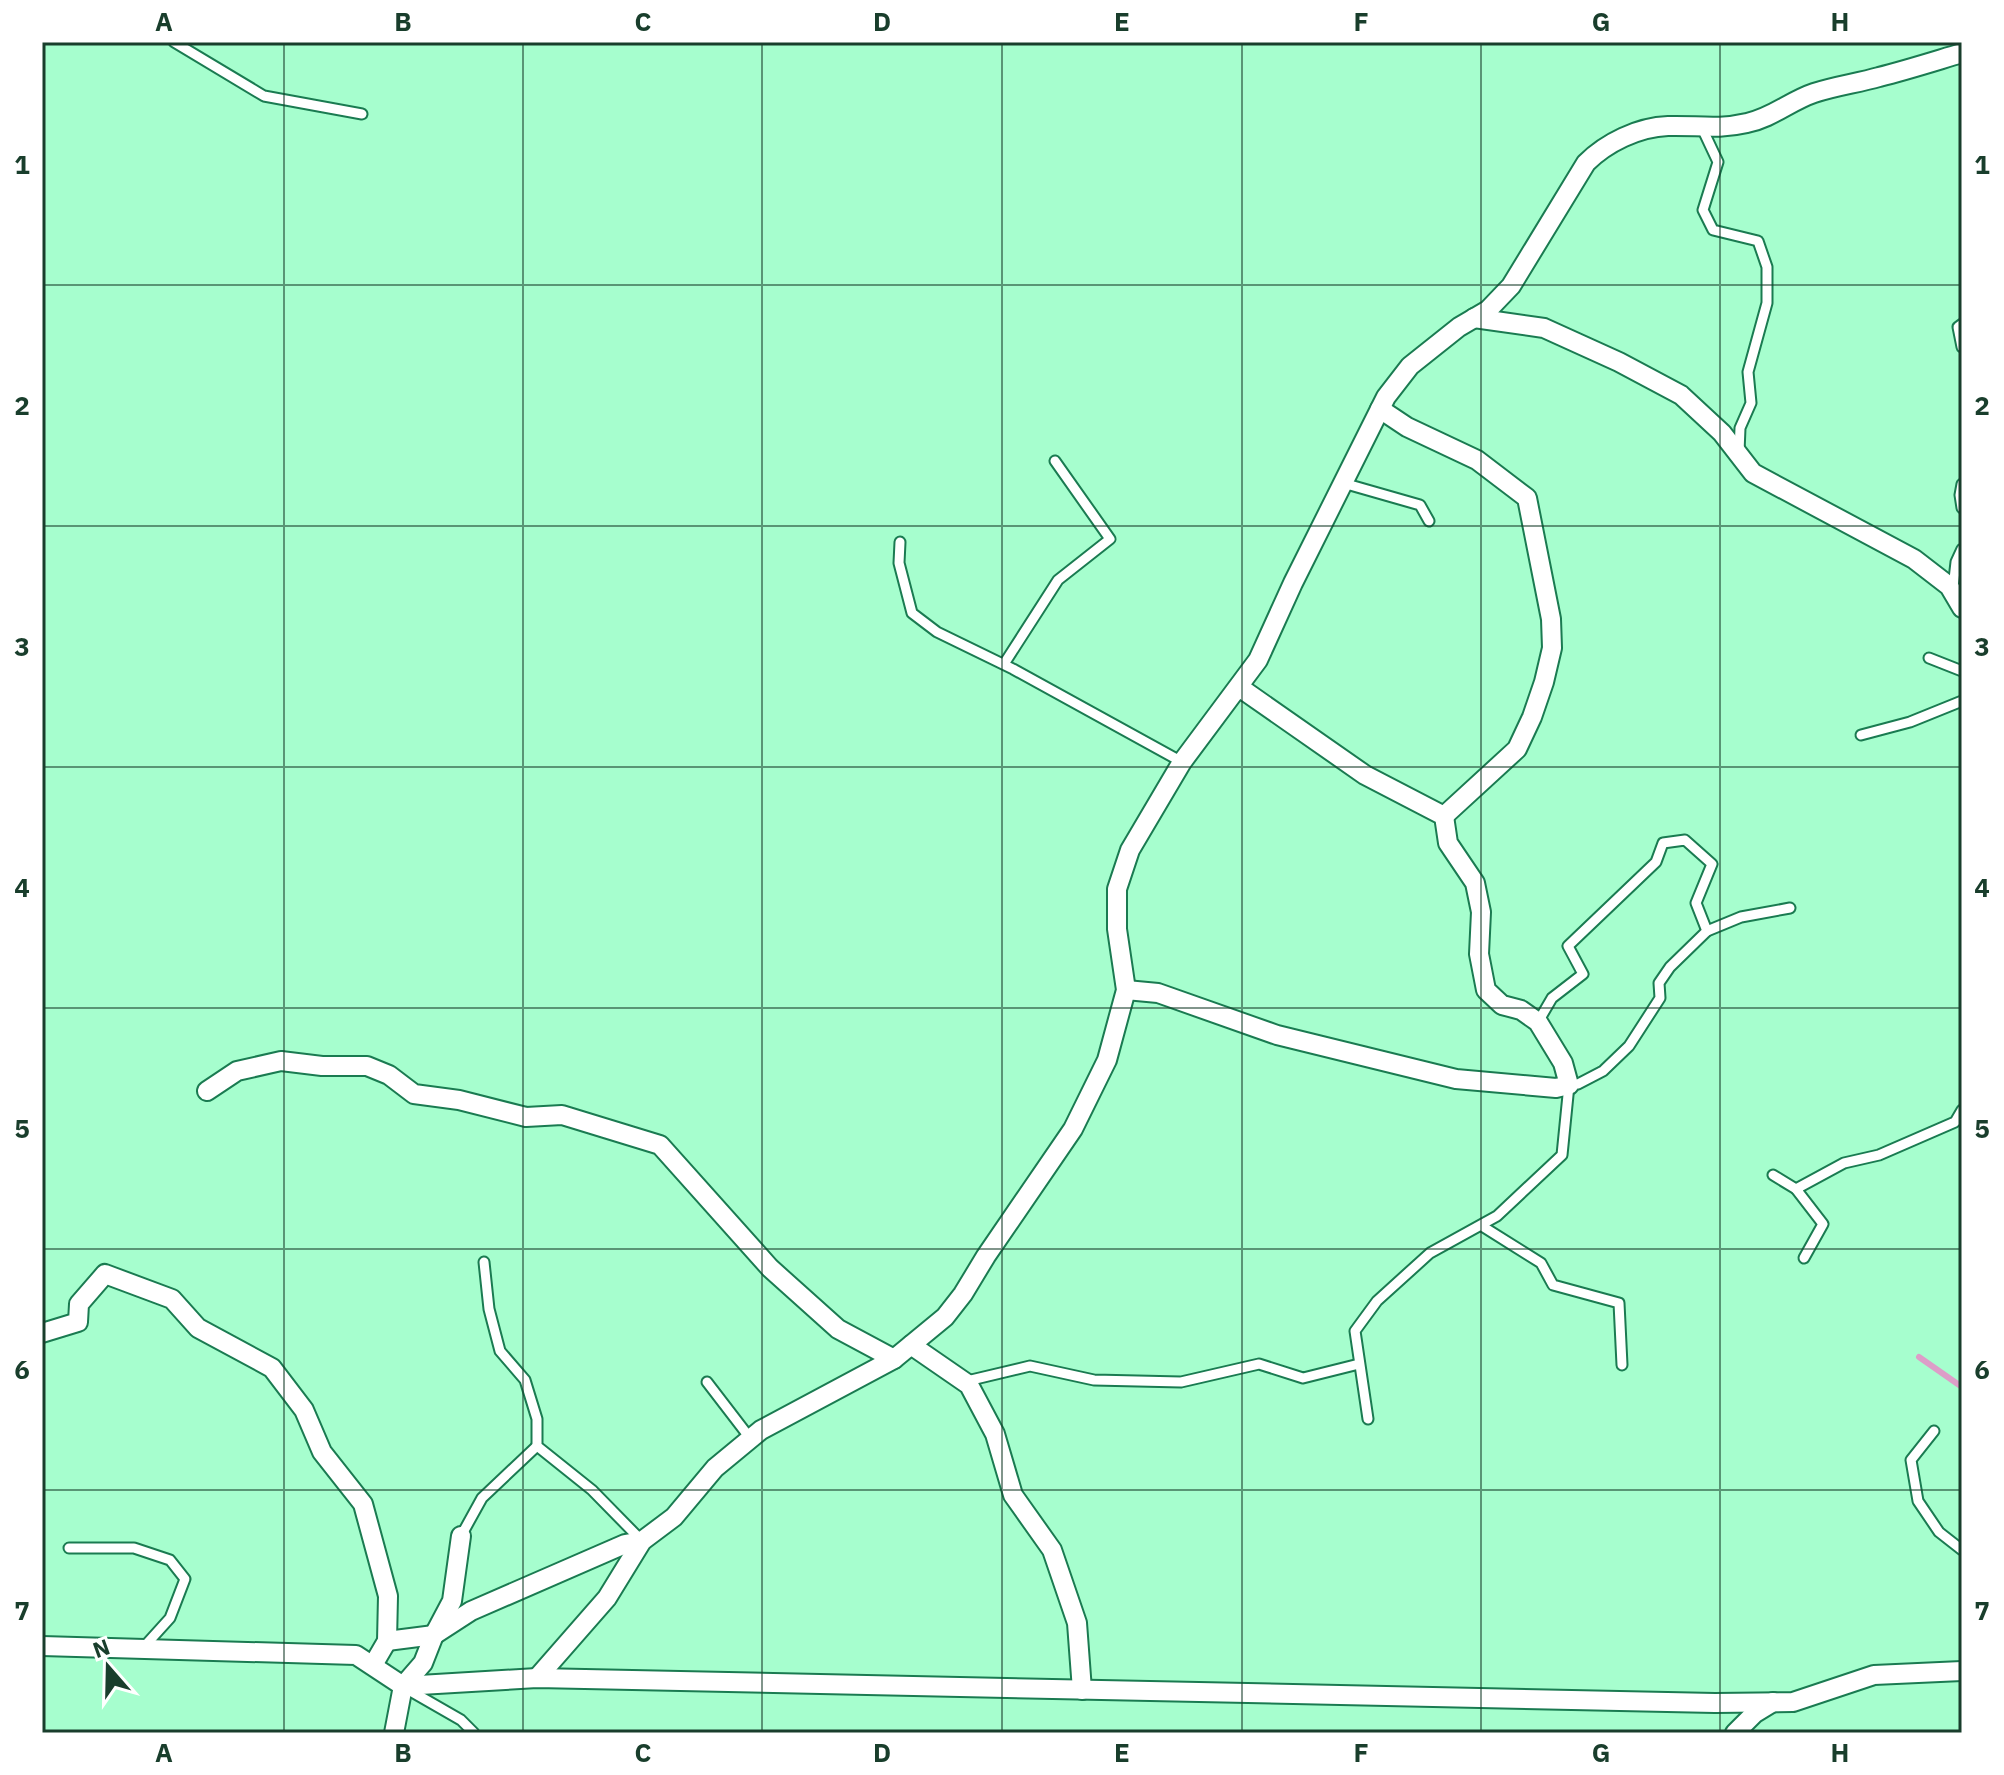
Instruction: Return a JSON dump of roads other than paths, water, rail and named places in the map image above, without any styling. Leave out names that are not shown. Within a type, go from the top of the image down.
[{"type":"street","points":[[537,1678],[607,1598],[642,1541],[674,1517],[715,1468],[750,1438],[894,1359],[945,1317],[963,1294],[1073,1129],[1107,1060],[1126,990],[1117,929],[1117,889],[1130,850],[1182,762],[1258,660],[1380,409],[1410,366],[1488,310],[1511,286],[1586,163],[1602,148],[1632,134],[1664,126],[1712,129],[1768,117],[1796,99],[1815,92],[1962,53]]},
{"type":"street","points":[[1474,318],[1544,328],[1619,362],[1681,395],[1722,433],[1753,473],[1914,559],[1949,586],[1962,608]]},
{"type":"street","points":[[1380,409],[1407,427],[1477,460],[1527,498],[1551,619],[1552,648],[1544,682],[1517,749],[1444,816]]},
{"type":"street","points":[[1239,687],[1365,775],[1444,816]]},
{"type":"street","points":[[1126,990],[1158,993],[1277,1035],[1456,1079],[1543,1087],[1569,1085],[1563,1063],[1538,1022],[1521,1010],[1502,1005],[1486,990],[1479,954],[1481,912],[1475,883],[1448,843],[1444,816]]},
{"type":"street","points":[[207,1091],[237,1071],[281,1061],[322,1066],[367,1066],[389,1075],[414,1094],[459,1100],[526,1117],[562,1115],[660,1145],[770,1268],[838,1329],[894,1359]]},
{"type":"street","points":[[42,1333],[78,1322],[79,1304],[105,1274],[172,1299],[198,1328],[272,1368],[304,1410],[322,1452],[363,1504],[388,1596],[387,1641],[373,1665]]},
{"type":"street","points":[[911,1345],[969,1385],[995,1434],[1013,1495],[1052,1550],[1077,1623],[1082,1690]]},
{"type":"street","points":[[394,1733],[403,1686],[423,1663],[452,1601],[461,1536]]},
{"type":"street","points":[[387,1641],[434,1635],[471,1611],[625,1544],[642,1541]]},
{"type":"street","points":[[42,1646],[356,1655],[403,1686],[537,1678],[1793,1702],[1874,1675],[1962,1671]]},
{"type":"street","points":[[1735,1733],[1755,1713],[1773,1702]]},
{"type":"lane","points":[[174,42],[264,96],[362,114]]},
{"type":"lane","points":[[1702,128],[1718,162],[1703,210],[1713,230],[1758,241],[1767,267],[1767,303],[1748,372],[1751,403],[1740,428],[1739,455]]},
{"type":"lane","points":[[1962,324],[1958,327],[1962,347]]},
{"type":"lane","points":[[1004,664],[1058,580],[1110,539],[1055,461]]},
{"type":"lane","points":[[1343,483],[1420,505],[1429,521]]},
{"type":"lane","points":[[1962,484],[1962,508]]},
{"type":"lane","points":[[900,542],[899,563],[912,613],[937,632],[1004,664],[1182,762]]},
{"type":"lane","points":[[1952,591],[1956,562],[1962,549]]},
{"type":"lane","points":[[1929,658],[1962,671]]},
{"type":"lane","points":[[1861,735],[1910,722],[1962,701]]},
{"type":"lane","points":[[1538,1022],[1552,998],[1583,974],[1568,946],[1656,862],[1663,843],[1685,840],[1712,864],[1696,903],[1707,931]]},
{"type":"lane","points":[[1368,1419],[1355,1331],[1377,1301],[1430,1253],[1497,1216],[1562,1155],[1569,1085],[1578,1084],[1603,1071],[1629,1046],[1660,998],[1659,983],[1670,967],[1707,931],[1741,917],[1790,908]]},
{"type":"lane","points":[[1796,1189],[1844,1163],[1879,1155],[1955,1122],[1962,1110]]},
{"type":"lane","points":[[1773,1175],[1796,1189],[1823,1224],[1804,1258]]},
{"type":"lane","points":[[1482,1226],[1541,1263],[1553,1285],[1619,1303],[1622,1365]]},
{"type":"lane","points":[[461,1536],[482,1498],[537,1446],[537,1419],[525,1380],[500,1351],[489,1309],[484,1262]]},
{"type":"lane","points":[[963,1382],[1030,1366],[1094,1380],[1181,1382],[1259,1364],[1303,1378],[1359,1364]]},
{"type":"lane","points":[[707,1382],[750,1438]]},
{"type":"lane","points":[[1934,1431],[1911,1460],[1918,1501],[1939,1532],[1962,1550]]},
{"type":"lane","points":[[537,1446],[592,1490],[642,1541]]},
{"type":"lane","points":[[69,1548],[134,1548],[170,1560],[185,1579],[170,1618],[142,1649]]},
{"type":"lane","points":[[403,1686],[461,1720],[474,1733]]},
{"type":"waterway","points":[[1919,1357],[1962,1387]]}]
